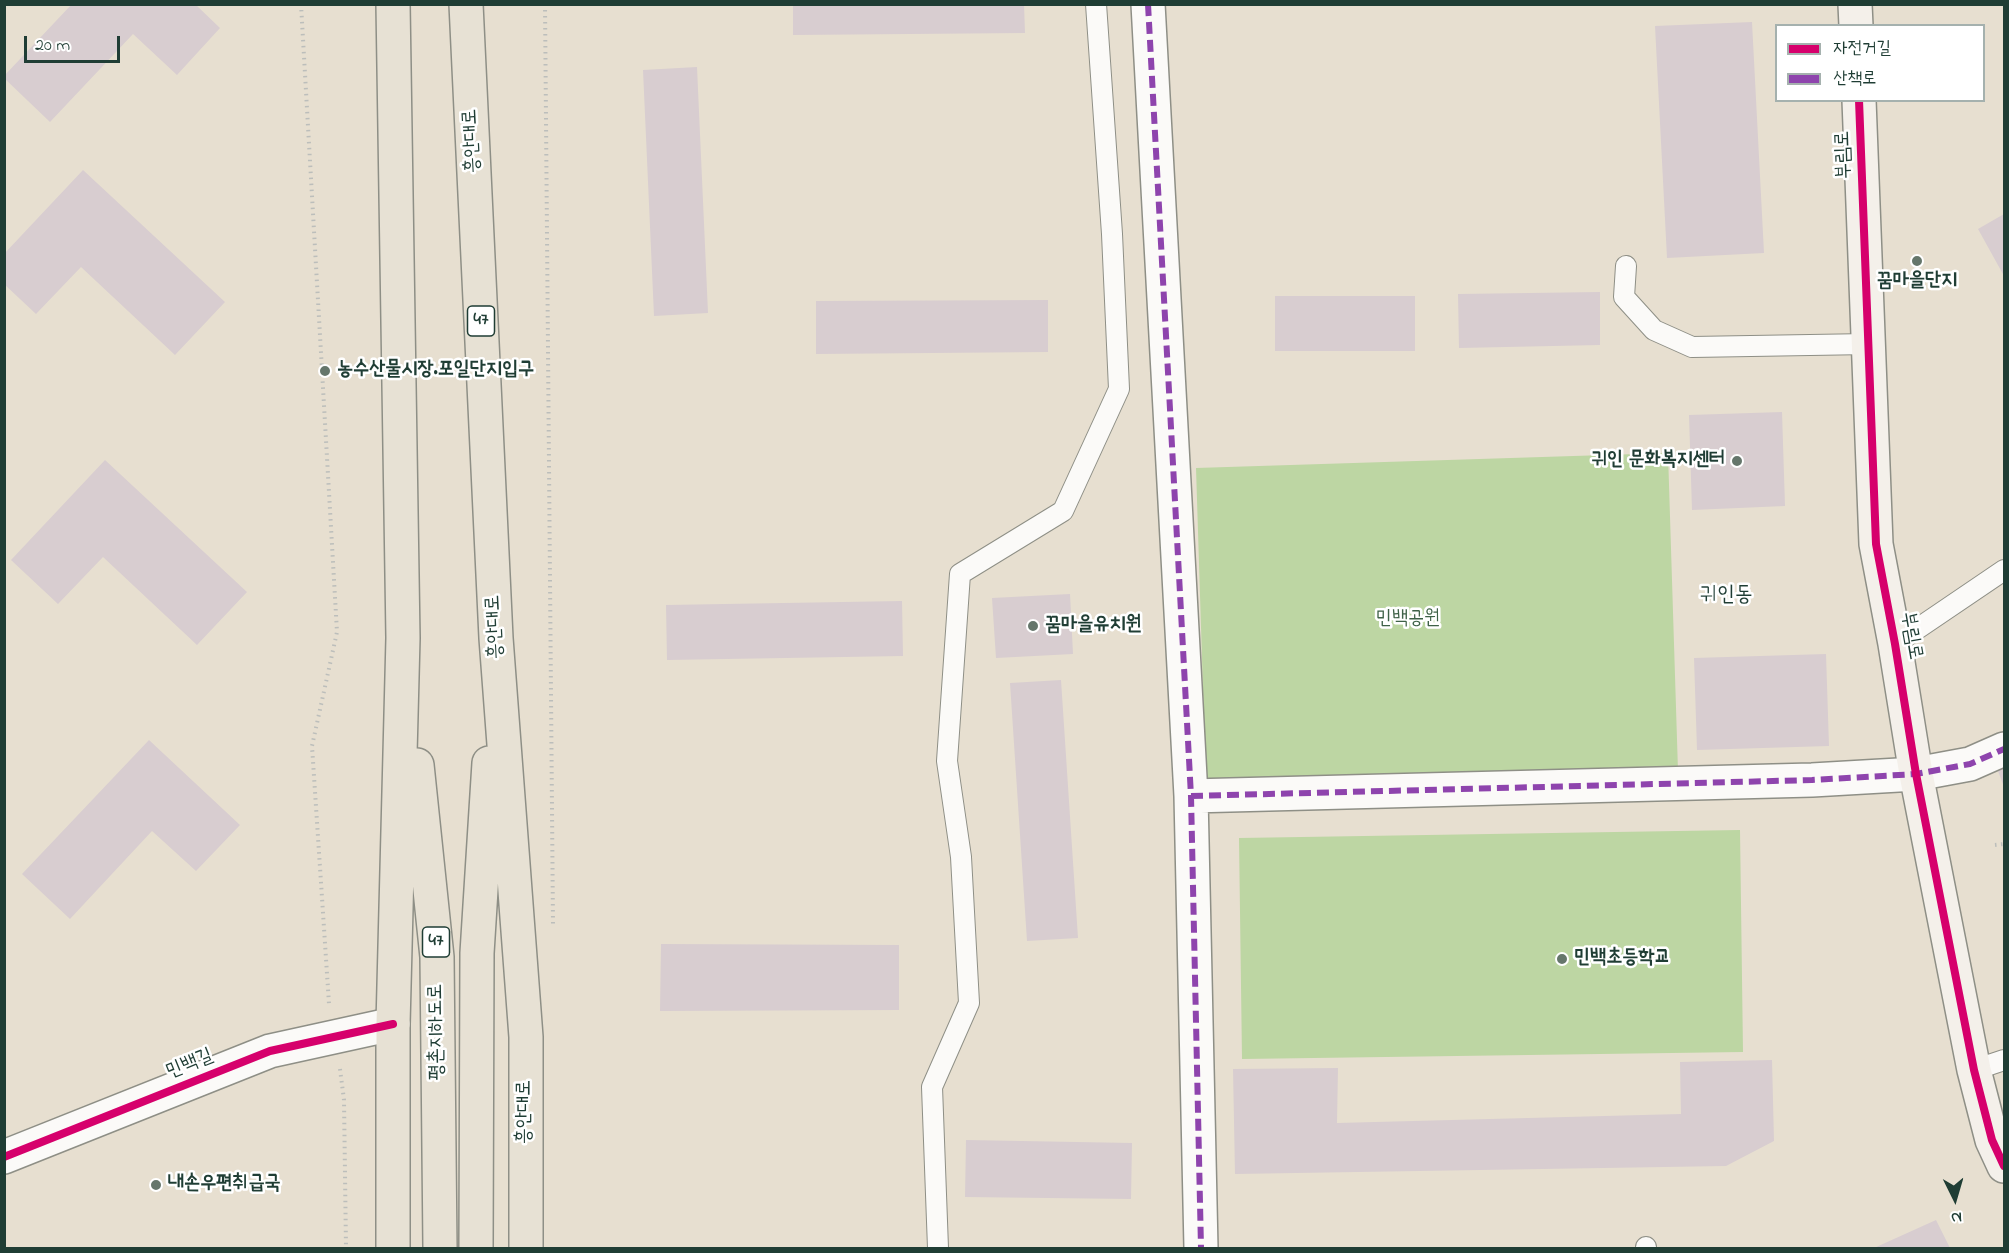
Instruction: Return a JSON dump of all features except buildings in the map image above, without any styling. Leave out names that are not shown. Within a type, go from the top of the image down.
[{"type":"main road","name":"47","points":[[393,4],[403,638]]},
{"type":"main road","name":"흥안대로","points":[[466,4],[496,639],[526,1037],[526,1248]]},
{"type":"main road","points":[[393,1248],[393,1024],[403,638]]},
{"type":"main road","name":"평촌지하도로","points":[[403,638],[437,957],[440,1248]]},
{"type":"main road","name":"평촌지하도로","points":[[476,1248],[477,953],[496,639]]},
{"type":"street","points":[[1148,4],[1191,796],[1201,1248]]},
{"type":"street","points":[[1855,4],[1856,24]]},
{"type":"street","name":"부림로","points":[[1859,102],[1876,544],[1896,644],[1916,774],[1989,1065],[1992,1140],[2004,1166]]},
{"type":"street","points":[[1191,796],[1801,780],[1916,774],[1970,764],[2004,749]]},
{"type":"street","name":"민백길","points":[[4,1157],[270,1051],[393,1024]]},
{"type":"lane","points":[[938,1248],[932,1087],[969,1002],[961,857],[946,761],[960,574],[1064,511],[1119,389],[1112,234],[1095,4]]},
{"type":"lane","points":[[1626,266],[1624,297],[1654,330],[1692,347],[1869,344]]},
{"type":"lane","points":[[1896,644],[2004,570]]},
{"type":"path","points":[[301,4],[337,632],[312,746],[329,1004]]},
{"type":"path","points":[[545,4],[553,926]]},
{"type":"path","points":[[1995,845],[2004,844]]},
{"type":"path","points":[[339,1062],[344,1100],[346,1248]]},
{"type":"green space","name":"민백공원","points":[[1668,453],[1678,771],[1206,786],[1196,468]]},
{"type":"green space","points":[[1740,830],[1743,1052],[1242,1059],[1239,838]]},
{"type":"marked path","points":[[1148,4],[1191,796],[1201,1248]]},
{"type":"marked path","points":[[1191,796],[1812,780],[1916,774],[1970,764],[2004,749]]},
{"type":"cycle path","points":[[1859,102],[1876,544],[1916,774],[1974,1070],[1992,1140],[2004,1166]]},
{"type":"cycle path","points":[[4,1157],[270,1051],[393,1024]]},
{"type":"place","name":"꿈마을단지","points":[[1917,261]]},
{"type":"place","name":"농수산물시장.포일단지입구","points":[[325,371]]},
{"type":"place","name":"귀인 문화복지센터","points":[[1737,461]]},
{"type":"place","name":"꿈마을유치원","points":[[1033,626]]},
{"type":"place","name":"민백초등학교","points":[[1562,959]]},
{"type":"place","name":"내손우편취급국","points":[[156,1185]]},
{"type":"district","name":"귀인동","points":[[1726,596]]}]
